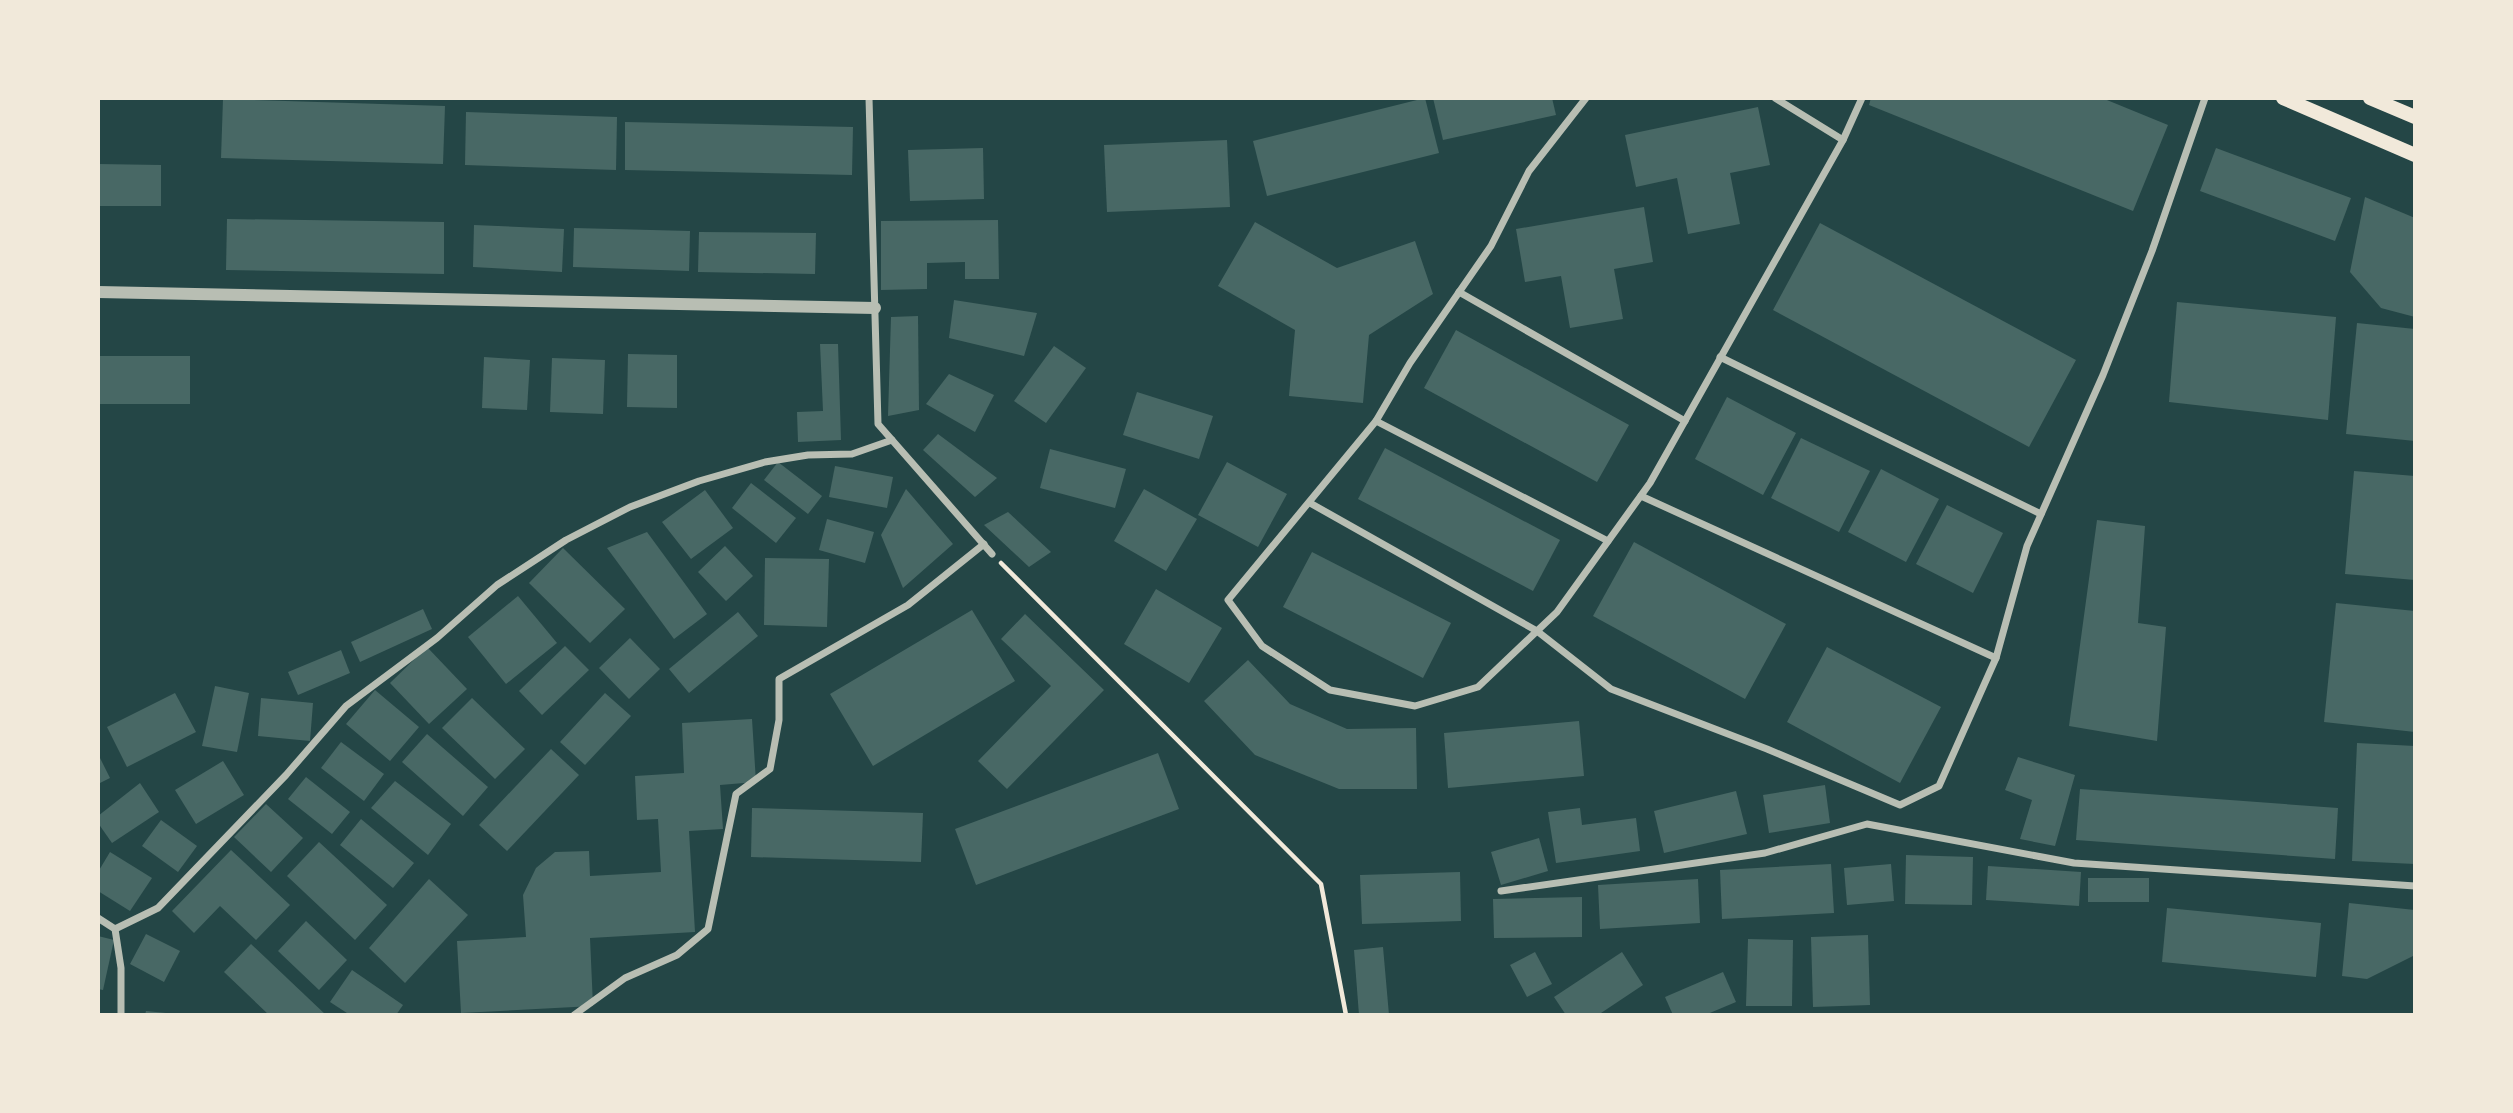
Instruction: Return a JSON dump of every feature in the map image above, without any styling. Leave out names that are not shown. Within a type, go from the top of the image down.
[{"type":"main road","points":[[2283,98],[2415,155]]},
{"type":"main road","points":[[2370,98],[2415,117]]},
{"type":"street","points":[[869,98],[878,424],[992,554]]},
{"type":"street","points":[[1586,98],[1529,171],[1491,246],[1410,363],[1376,421],[1228,600],[1262,646],[1330,690],[1415,706],[1478,687],[1557,612],[1640,496],[1685,421],[1843,140],[1862,98]]},
{"type":"street","points":[[1775,98],[1843,140]]},
{"type":"street","points":[[1310,503],[1538,631],[1611,689],[1767,749],[1900,805],[1939,786],[1996,658],[2027,546],[2103,375],[2148,263],[2205,98]]},
{"type":"street","points":[[98,292],[875,308]]},
{"type":"street","points":[[1459,292],[1685,421]]},
{"type":"street","points":[[1720,357],[2041,514]]},
{"type":"street","points":[[1376,421],[1608,541]]},
{"type":"street","points":[[115,929],[158,908],[286,775],[346,706],[437,638],[497,585],[566,540],[630,507],[699,481],[765,461],[808,455],[852,454],[892,440]]},
{"type":"street","points":[[1640,496],[1996,658]]},
{"type":"street","points":[[574,1015],[625,978],[677,955],[708,929],[736,794],[770,769],[779,720],[779,679],[908,605],[984,544]]},
{"type":"street","points":[[1501,891],[1765,853],[1867,824],[2074,863],[2415,886]]},
{"type":"street","points":[[98,918],[115,929],[121,968],[121,1015]]},
{"type":"path","points":[[992,554],[1321,884],[1346,1015]]},
{"type":"shaded area","points":[[98,98],[2415,98],[2415,1015],[98,1015]]},
{"type":"building","points":[[1425,98],[1439,153],[1267,196],[1253,141]]},
{"type":"building","points":[[1433,98],[1552,98],[1556,115],[1443,140]]},
{"type":"building","points":[[1871,98],[2102,98],[2168,125],[2133,211],[1869,105]]},
{"type":"building","points":[[223,99],[445,106],[443,164],[221,158]]},
{"type":"building","points":[[1758,107],[1770,165],[1730,173],[1740,224],[1688,234],[1677,178],[1636,187],[1625,135]]},
{"type":"building","points":[[466,112],[617,117],[616,170],[465,165]]},
{"type":"building","points":[[625,122],[853,127],[852,175],[625,170]]},
{"type":"building","points":[[1227,140],[1230,207],[1107,212],[1104,145]]},
{"type":"building","points":[[983,148],[984,199],[910,201],[908,150]]},
{"type":"building","points":[[2216,148],[2351,198],[2335,241],[2200,191]]},
{"type":"building","points":[[98,164],[161,165],[161,206],[98,206]]},
{"type":"building","points":[[2365,197],[2415,218],[2415,317],[2381,308],[2350,272]]},
{"type":"building","points":[[1644,207],[1653,262],[1614,269],[1623,319],[1570,328],[1561,276],[1525,282],[1516,229]]},
{"type":"building","points":[[227,219],[444,222],[444,274],[226,270]]},
{"type":"building","points":[[998,220],[999,279],[965,279],[965,262],[927,263],[927,289],[881,290],[881,221]]},
{"type":"building","points":[[1255,222],[1337,268],[1415,241],[1433,294],[1369,335],[1363,403],[1289,396],[1295,330],[1218,286]]},
{"type":"building","points":[[1820,223],[2076,360],[2029,447],[1773,310]]},
{"type":"building","points":[[474,225],[564,229],[562,272],[473,267]]},
{"type":"building","points":[[574,228],[690,231],[689,271],[573,267]]},
{"type":"building","points":[[699,232],[816,233],[815,274],[698,272]]},
{"type":"building","points":[[954,300],[1037,313],[1024,356],[949,338]]},
{"type":"building","points":[[2177,302],[2336,317],[2328,420],[2169,402]]},
{"type":"building","points":[[918,316],[919,410],[888,416],[891,317]]},
{"type":"building","points":[[2357,323],[2415,329],[2415,441],[2346,434]]},
{"type":"building","points":[[1456,330],[1629,425],[1597,482],[1424,388]]},
{"type":"building","points":[[820,344],[838,344],[841,440],[798,442],[797,412],[823,411]]},
{"type":"building","points":[[1054,346],[1086,368],[1046,423],[1014,401]]},
{"type":"building","points":[[628,354],[677,355],[677,408],[627,407]]},
{"type":"building","points":[[98,356],[190,356],[190,404],[98,404]]},
{"type":"building","points":[[484,357],[530,360],[527,410],[482,408]]},
{"type":"building","points":[[552,358],[605,360],[603,414],[550,412]]},
{"type":"building","points":[[949,374],[994,395],[975,432],[926,404]]},
{"type":"building","points":[[1137,392],[1213,416],[1199,459],[1123,435]]},
{"type":"building","points":[[1727,397],[1796,433],[1763,495],[1695,459]]},
{"type":"building","points":[[938,434],[997,478],[975,497],[923,450]]},
{"type":"building","points":[[1801,438],[1870,471],[1839,532],[1771,498]]},
{"type":"building","points":[[1385,448],[1560,540],[1533,591],[1358,499]]},
{"type":"building","points":[[1050,449],[1126,469],[1115,508],[1040,488]]},
{"type":"building","points":[[778,462],[822,496],[808,514],[764,480]]},
{"type":"building","points":[[1227,462],[1287,494],[1258,547],[1198,515]]},
{"type":"building","points":[[835,466],[893,477],[887,508],[829,497]]},
{"type":"building","points":[[1881,469],[1939,499],[1906,562],[1848,532]]},
{"type":"building","points":[[2354,471],[2415,476],[2415,580],[2345,574]]},
{"type":"building","points":[[751,483],[796,518],[776,543],[732,508]]},
{"type":"building","points":[[906,489],[953,544],[903,588],[881,535]]},
{"type":"building","points":[[1144,489],[1197,519],[1166,571],[1114,541]]},
{"type":"building","points":[[705,490],[733,528],[691,559],[662,522]]},
{"type":"building","points":[[1947,505],[2003,533],[1973,593],[1916,564]]},
{"type":"building","points":[[1008,512],[1051,552],[1029,567],[984,525]]},
{"type":"building","points":[[827,519],[874,532],[865,563],[819,550]]},
{"type":"building","points":[[2097,520],[2145,526],[2138,623],[2166,627],[2157,741],[2069,726]]},
{"type":"building","points":[[647,532],[707,614],[674,639],[607,548]]},
{"type":"building","points":[[1634,542],[1786,624],[1745,699],[1593,616]]},
{"type":"building","points":[[725,546],[753,576],[726,601],[698,572]]},
{"type":"building","points":[[563,548],[625,609],[590,643],[529,583]]},
{"type":"building","points":[[1312,552],[1451,623],[1423,678],[1283,607]]},
{"type":"building","points":[[765,558],[829,559],[827,627],[764,625]]},
{"type":"building","points":[[1156,589],[1222,628],[1189,683],[1124,644]]},
{"type":"building","points":[[518,596],[557,643],[506,684],[468,637]]},
{"type":"building","points":[[2336,603],[2415,611],[2415,732],[2324,722]]},
{"type":"building","points":[[423,609],[432,629],[360,662],[351,642]]},
{"type":"building","points":[[972,610],[1015,681],[873,766],[830,694]]},
{"type":"building","points":[[738,612],[758,636],[689,693],[669,669]]},
{"type":"building","points":[[1025,614],[1104,690],[1007,789],[978,761],[1051,686],[1001,639]]},
{"type":"building","points":[[630,638],[660,669],[629,699],[599,668]]},
{"type":"building","points":[[565,646],[589,670],[542,715],[519,691]]},
{"type":"building","points":[[427,647],[467,689],[429,724],[390,683]]},
{"type":"building","points":[[1827,647],[1941,707],[1900,783],[1787,722]]},
{"type":"building","points":[[341,650],[350,673],[298,695],[288,672]]},
{"type":"building","points":[[1248,660],[1290,704],[1347,729],[1416,728],[1417,789],[1339,789],[1255,755],[1204,701]]},
{"type":"building","points":[[215,686],[249,693],[237,752],[202,746]]},
{"type":"building","points":[[375,690],[419,727],[390,761],[346,724]]},
{"type":"building","points":[[175,693],[196,732],[127,767],[107,727]]},
{"type":"building","points":[[605,693],[631,716],[585,765],[560,742]]},
{"type":"building","points":[[261,698],[313,703],[310,741],[258,736]]},
{"type":"building","points":[[472,698],[525,749],[495,779],[442,728]]},
{"type":"building","points":[[752,719],[756,782],[720,785],[723,829],[689,831],[695,932],[590,938],[593,1006],[461,1013],[457,941],[526,937],[523,895],[536,868],[555,852],[589,851],[590,876],[661,872],[658,819],[637,820],[635,776],[684,773],[682,723]]},
{"type":"building","points":[[1579,721],[1584,776],[1448,788],[1444,733]]},
{"type":"building","points":[[427,734],[488,787],[463,816],[402,762]]},
{"type":"building","points":[[341,742],[384,774],[364,801],[321,768]]},
{"type":"building","points":[[2357,743],[2415,746],[2415,864],[2352,861]]},
{"type":"building","points":[[551,749],[579,775],[507,851],[479,825]]},
{"type":"building","points":[[1158,753],[1179,809],[976,885],[955,829]]},
{"type":"building","points":[[98,754],[110,778],[98,784]]},
{"type":"building","points":[[2018,757],[2075,775],[2055,846],[2020,839],[2032,800],[2005,790]]},
{"type":"building","points":[[223,761],[244,795],[196,824],[175,790]]},
{"type":"building","points":[[306,777],[350,812],[332,834],[288,799]]},
{"type":"building","points":[[395,781],[451,824],[428,855],[371,808]]},
{"type":"building","points":[[140,783],[159,812],[112,843],[98,823],[98,816]]},
{"type":"building","points":[[1825,785],[1830,823],[1769,833],[1763,795]]},
{"type":"building","points":[[2080,789],[2338,808],[2335,859],[2076,840]]},
{"type":"building","points":[[1736,791],[1747,834],[1664,853],[1654,811]]},
{"type":"building","points":[[266,804],[303,838],[271,872],[234,837]]},
{"type":"building","points":[[752,808],[923,813],[921,862],[751,857]]},
{"type":"building","points":[[1580,808],[1582,825],[1636,818],[1640,851],[1556,863],[1548,812]]},
{"type":"building","points":[[361,819],[414,863],[393,888],[340,845]]},
{"type":"building","points":[[161,820],[197,846],[178,872],[142,846]]},
{"type":"building","points":[[1539,838],[1548,871],[1501,885],[1491,852]]},
{"type":"building","points":[[319,842],[387,905],[355,940],[287,876]]},
{"type":"building","points":[[231,850],[290,905],[256,940],[220,906],[194,933],[172,911]]},
{"type":"building","points":[[110,852],[152,878],[130,911],[98,891],[98,872]]},
{"type":"building","points":[[1906,855],[1973,857],[1972,905],[1905,904]]},
{"type":"building","points":[[1831,864],[1834,913],[1722,919],[1720,870]]},
{"type":"building","points":[[1891,864],[1894,901],[1847,905],[1844,868]]},
{"type":"building","points":[[1988,866],[2081,872],[2079,906],[1986,900]]},
{"type":"building","points":[[1460,872],[1461,921],[1362,924],[1360,875]]},
{"type":"building","points":[[2088,878],[2149,878],[2149,902],[2088,902]]},
{"type":"building","points":[[429,879],[468,915],[405,983],[369,948]]},
{"type":"building","points":[[1698,879],[1700,923],[1600,929],[1598,885]]},
{"type":"building","points":[[1582,897],[1582,937],[1494,938],[1493,899]]},
{"type":"building","points":[[2349,903],[2415,910],[2415,955],[2367,979],[2342,976]]},
{"type":"building","points":[[2167,908],[2321,923],[2316,977],[2162,962]]},
{"type":"building","points":[[306,921],[347,960],[319,990],[278,951]]},
{"type":"building","points":[[146,934],[180,951],[164,982],[130,964]]},
{"type":"building","points":[[1868,935],[1870,1005],[1813,1007],[1811,937]]},
{"type":"building","points":[[98,936],[114,940],[103,990],[98,989]]},
{"type":"building","points":[[1748,939],[1793,940],[1792,1006],[1746,1006]]},
{"type":"building","points":[[251,944],[326,1015],[269,1015],[224,972]]},
{"type":"building","points":[[1383,947],[1389,1015],[1359,1015],[1354,950]]},
{"type":"building","points":[[1535,952],[1552,984],[1527,997],[1510,965]]},
{"type":"building","points":[[1622,952],[1643,985],[1598,1015],[1566,1015],[1554,997]]},
{"type":"building","points":[[352,970],[403,1005],[396,1015],[350,1015],[330,1002]]},
{"type":"building","points":[[1723,972],[1736,1002],[1705,1015],[1673,1015],[1665,997]]},
{"type":"building","points":[[146,1011],[166,1013],[166,1015],[145,1015]]}]
